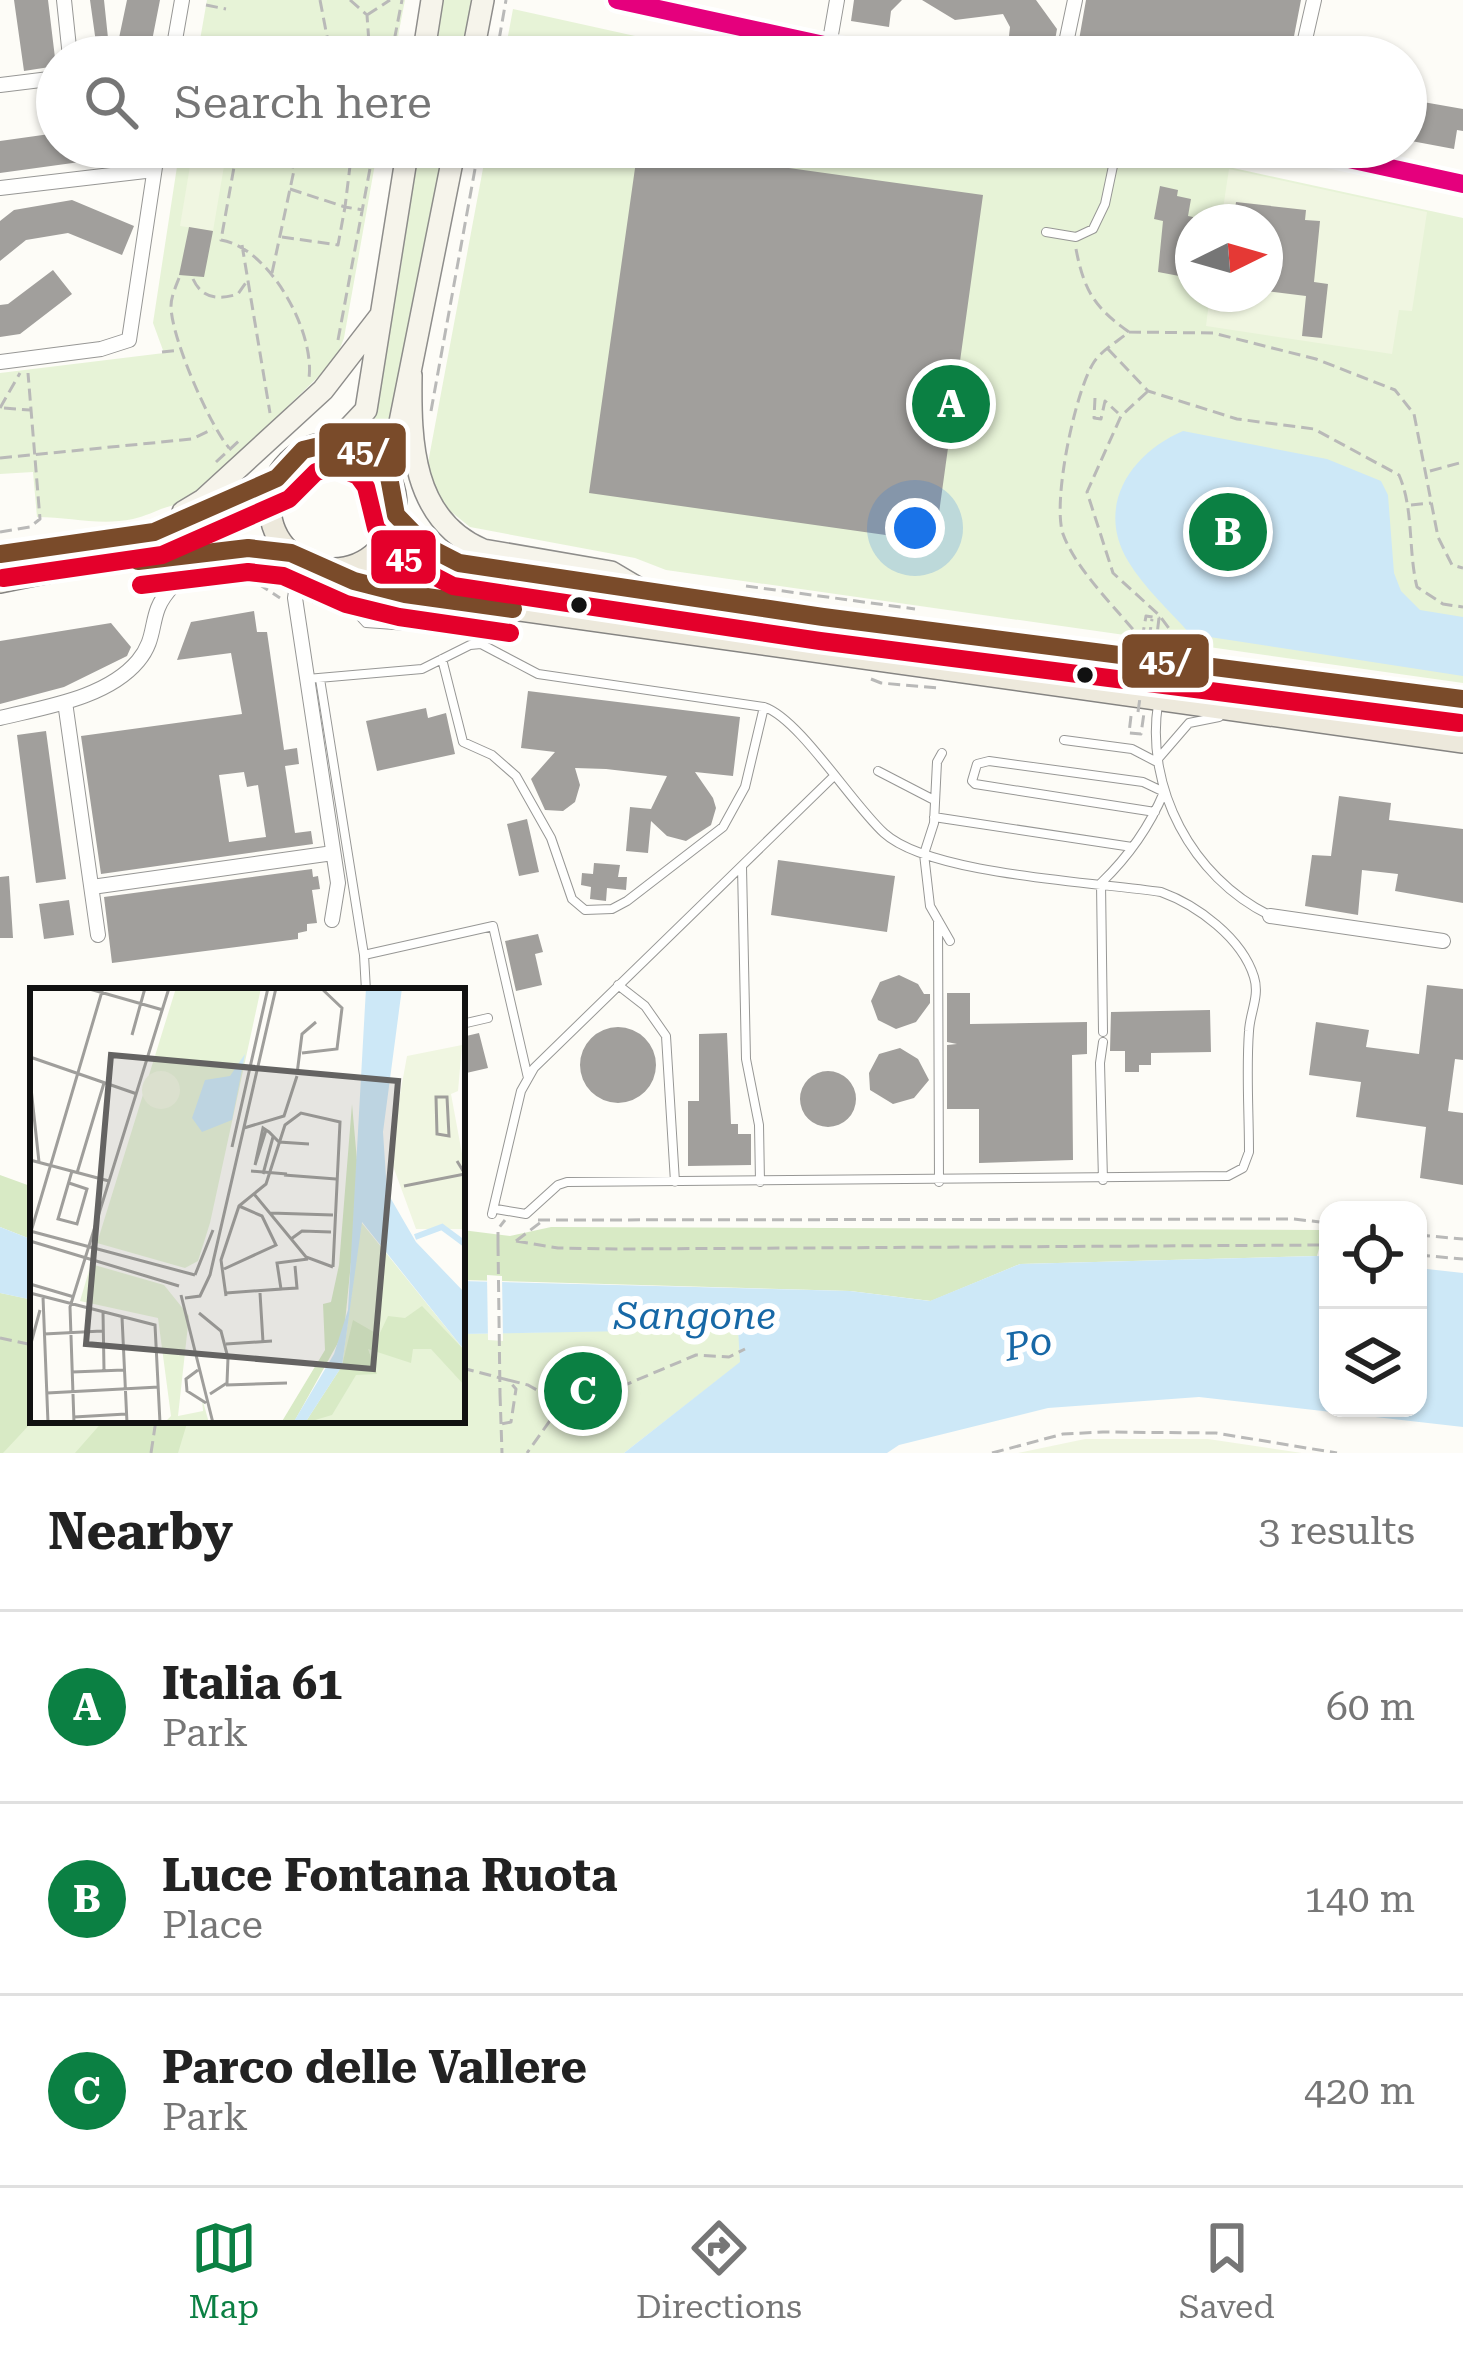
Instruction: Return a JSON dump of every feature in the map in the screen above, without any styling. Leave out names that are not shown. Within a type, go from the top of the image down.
[{"type":"main road","points":[[426,36],[432,0]]},
{"type":"main road","points":[[476,36],[483,0]]},
{"type":"main road","points":[[336,442],[366,410],[405,168]]},
{"type":"main road","points":[[336,572],[376,553],[392,531],[396,515],[389,476],[451,168]]},
{"type":"main road","points":[[154,532],[203,500],[323,390],[381,315]]},
{"type":"main road","points":[[411,375],[415,462],[426,498],[441,522],[463,542],[483,550],[611,572],[642,590]]},
{"type":"main road","points":[[300,559],[281,542],[271,517],[277,478],[290,459],[303,450],[336,442],[358,447],[389,476]]},
{"type":"main road","points":[[0,554],[154,532],[277,478]]},
{"type":"main road","points":[[396,515],[426,546],[459,563],[1463,699]]},
{"type":"main road","points":[[0,582],[82,567],[248,548],[300,559],[404,594],[1143,708],[1251,713],[1463,742]]},
{"type":"main road","points":[[1318,723],[1463,728]]},
{"type":"street","points":[[64,0],[68,36]]},
{"type":"street","points":[[176,36],[182,0]]},
{"type":"street","points":[[617,0],[783,36]]},
{"type":"street","points":[[831,36],[837,0]]},
{"type":"street","points":[[1068,36],[1076,0]]},
{"type":"street","points":[[1306,36],[1314,0]]},
{"type":"street","points":[[0,85],[36,81]]},
{"type":"street","points":[[1390,168],[1463,184]]},
{"type":"street","points":[[0,188],[154,170],[129,340],[24,363],[0,362]]},
{"type":"street","points":[[0,718],[64,702],[124,673],[140,659],[156,628],[157,609],[209,552]]},
{"type":"street","points":[[300,559],[295,598],[313,679],[338,884],[332,920]]},
{"type":"street","points":[[64,702],[98,935]]},
{"type":"street","points":[[92,887],[333,853]]},
{"type":"street","points":[[1270,916],[1452,942]]},
{"type":"lane","points":[[1046,232],[1076,237],[1093,229],[1112,168]]},
{"type":"lane","points":[[336,572],[346,601],[366,623],[408,626],[451,601]]},
{"type":"lane","points":[[366,988],[364,955],[313,679],[407,672],[481,644],[538,674],[764,707],[790,724],[887,836],[924,854],[961,864],[1161,892],[1188,902],[1249,963],[1257,994],[1249,1028],[1249,1153],[1243,1168],[1228,1176],[1103,1180],[567,1183],[558,1185],[526,1214],[494,1211],[528,1078],[833,777]]},
{"type":"lane","points":[[442,659],[464,742],[492,755],[516,776],[551,838],[572,899],[585,910],[612,909],[627,901],[723,827],[745,787],[764,707]]},
{"type":"lane","points":[[1143,708],[1154,728],[1164,792],[1182,830],[1222,883],[1270,916]]},
{"type":"lane","points":[[1156,761],[1190,723],[1251,713]]},
{"type":"lane","points":[[1064,740],[1132,749],[1156,761]]},
{"type":"lane","points":[[942,752],[924,854],[930,906],[950,941]]},
{"type":"lane","points":[[1155,812],[972,781],[977,764],[988,761],[1143,782],[1164,792]]},
{"type":"lane","points":[[878,771],[934,800]]},
{"type":"lane","points":[[1103,1180],[1101,883],[1134,847],[1164,792]]},
{"type":"lane","points":[[934,817],[1134,847]]},
{"type":"lane","points":[[742,867],[746,1059],[759,1125],[760,1182]]},
{"type":"lane","points":[[938,920],[939,1181]]},
{"type":"lane","points":[[364,955],[493,926],[528,1078]]},
{"type":"lane","points":[[618,985],[645,1006],[667,1036],[675,1182]]},
{"type":"lane","points":[[465,1023],[488,1018]]},
{"type":"path","points":[[320,0],[327,36]]},
{"type":"path","points":[[350,0],[367,15],[368,36]]},
{"type":"path","points":[[367,15],[390,0]]},
{"type":"path","points":[[396,36],[402,0]]},
{"type":"path","points":[[500,36],[506,0]]},
{"type":"path","points":[[210,4],[226,10]]},
{"type":"path","points":[[234,168],[221,240],[242,244],[271,274],[307,335],[309,380],[318,371]]},
{"type":"path","points":[[271,274],[294,168]]},
{"type":"path","points":[[280,236],[338,245],[350,168]]},
{"type":"path","points":[[334,349],[370,168]]},
{"type":"path","points":[[428,426],[475,168]]},
{"type":"path","points":[[290,189],[363,210]]},
{"type":"path","points":[[1076,237],[1081,273],[1099,310],[1129,332],[1214,333],[1316,359],[1395,390],[1414,414],[1438,537],[1452,565],[1463,568]]},
{"type":"path","points":[[242,244],[271,415],[284,403]]},
{"type":"path","points":[[179,278],[171,305],[183,350],[213,429],[230,448]]},
{"type":"path","points":[[193,279],[198,290],[217,298],[238,294],[248,279]]},
{"type":"path","points":[[1129,332],[1095,360],[1074,410],[1064,474],[1062,532],[1093,581],[1145,640]]},
{"type":"path","points":[[1108,349],[1148,391],[1237,419],[1314,429],[1399,475],[1417,587],[1443,604],[1463,607]]},
{"type":"path","points":[[161,352],[183,350]]},
{"type":"path","points":[[24,363],[1,408],[32,410]]},
{"type":"path","points":[[0,532],[30,527],[40,519],[38,456],[24,363]]},
{"type":"path","points":[[1148,391],[1121,416],[1087,492],[1113,573],[1159,615],[1182,647]]},
{"type":"path","points":[[1095,398],[1094,418],[1101,419],[1105,401],[1121,416]]},
{"type":"path","points":[[0,458],[192,439],[213,429]]},
{"type":"path","points":[[215,463],[243,437]]},
{"type":"path","points":[[1427,472],[1463,462]]},
{"type":"path","points":[[1407,506],[1433,502]]},
{"type":"path","points":[[729,584],[913,609]]},
{"type":"path","points":[[1135,734],[1143,708],[1145,640],[1152,617],[1159,618],[1156,643]]},
{"type":"path","points":[[1119,638],[1145,640]]},
{"type":"path","points":[[502,1453],[498,1229],[512,1217]]},
{"type":"path","points":[[527,1219],[1319,1222]]},
{"type":"path","points":[[543,1221],[516,1241],[558,1248],[616,1249],[1319,1245]]},
{"type":"path","points":[[1427,1236],[1463,1239]]},
{"type":"path","points":[[1427,1256],[1463,1258]]},
{"type":"path","points":[[0,1338],[30,1344]]},
{"type":"path","points":[[527,1453],[554,1415],[696,1355],[729,1357],[745,1349]]},
{"type":"path","points":[[465,1369],[528,1385],[553,1399],[554,1415]]},
{"type":"path","points":[[501,1424],[511,1422],[514,1409],[516,1389],[508,1380]]},
{"type":"path","points":[[151,1453],[156,1423]]},
{"type":"path","points":[[992,1453],[1063,1434],[1103,1432],[1216,1433],[1337,1453]]},
{"type":"green space","points":[[207,0],[405,0],[398,36],[201,36]]},
{"type":"green space","points":[[443,0],[472,0],[466,36],[437,36]]},
{"type":"green space","points":[[513,9],[635,36],[508,36]]},
{"type":"green space","points":[[177,168],[374,168],[344,338],[320,375],[187,504],[121,521],[37,517],[33,472],[0,474],[0,373],[164,353],[153,323]]},
{"type":"green space","points":[[190,168],[224,168],[213,231],[180,226]]},
{"type":"green space","points":[[412,168],[441,168],[388,448],[363,428],[374,412],[402,261],[402,227]]},
{"type":"green space","points":[[483,168],[1233,168],[1463,218],[1463,683],[666,570],[635,558],[470,527],[439,502],[428,463]]},
{"type":"green space","points":[[1229,169],[1427,212],[1412,311],[1399,310],[1392,354],[1206,326],[1208,312],[1283,312],[1283,204],[1224,204]]},
{"type":"green space","points":[[0,1175],[30,1186],[30,1239],[0,1227]]},
{"type":"green space","points":[[551,1227],[1319,1230],[1319,1249],[1317,1256],[1020,1264],[931,1301],[850,1291],[465,1280],[465,1230],[510,1236]]},
{"type":"green space","points":[[0,1293],[30,1299],[30,1423],[465,1423],[465,1334],[738,1328],[741,1362],[624,1453],[0,1453]]},
{"type":"green space","points":[[0,1293],[30,1299],[31,1423],[0,1453]]},
{"type":"green space","points":[[101,1423],[187,1423],[178,1453],[75,1453]]},
{"type":"green space","points":[[1085,1439],[1208,1439],[1302,1453],[1018,1453]]},
{"type":"water","points":[[1183,431],[1327,459],[1381,481],[1388,495],[1394,573],[1401,591],[1420,610],[1463,617],[1463,676],[1190,634],[1134,571],[1115,521],[1117,501],[1134,467]]},
{"type":"water","points":[[0,1227],[30,1239],[30,1299],[0,1293]]},
{"type":"water","points":[[1319,1256],[1319,1411],[1199,1397],[1048,1408],[899,1445],[887,1453],[624,1453],[740,1362],[738,1329],[465,1334],[465,1281],[850,1291],[930,1301],[1020,1264]]},
{"type":"water","points":[[1427,1269],[1463,1273],[1463,1427],[1375,1417],[1427,1417]]},
{"type":"pier","points":[[487,1275],[502,1276],[503,1341],[488,1340]]},
{"type":"building","points":[[14,0],[48,0],[52,36],[36,36],[36,69],[24,71]]},
{"type":"building","points":[[90,0],[104,0],[108,36],[95,36]]},
{"type":"building","points":[[127,0],[160,0],[153,36],[119,36]]},
{"type":"building","points":[[854,0],[902,0],[891,11],[889,27],[851,21]]},
{"type":"building","points":[[922,0],[1036,0],[1057,29],[1056,36],[1009,36],[1003,14],[955,20]]},
{"type":"building","points":[[1086,0],[1301,0],[1294,36],[1080,36]]},
{"type":"building","points":[[1427,103],[1463,109],[1463,131],[1457,130],[1454,149],[1427,144]]},
{"type":"building","points":[[36,136],[36,168],[0,173],[0,141]]},
{"type":"building","points":[[635,168],[789,168],[983,195],[935,542],[589,493]]},
{"type":"building","points":[[1160,186],[1191,199],[1190,204],[1175,204],[1175,275],[1158,272],[1163,221],[1154,219]]},
{"type":"building","points":[[72,200],[134,226],[122,255],[68,233],[26,240],[0,261],[0,221],[14,210]]},
{"type":"building","points":[[1283,207],[1306,210],[1305,220],[1320,221],[1314,282],[1328,284],[1322,338],[1302,336],[1306,296],[1283,293]]},
{"type":"building","points":[[189,227],[213,231],[204,277],[179,275]]},
{"type":"building","points":[[53,270],[72,294],[20,334],[0,337],[0,305]]},
{"type":"building","points":[[254,611],[257,632],[267,632],[284,750],[297,748],[299,764],[285,766],[295,833],[311,831],[313,844],[101,874],[81,736],[242,714],[231,653],[177,660],[191,622]],"holes":[[[244,772],[247,787],[258,785],[266,837],[229,842],[219,775]]]},
{"type":"building","points":[[111,623],[131,647],[127,656],[64,687],[0,704],[0,641]]},
{"type":"building","points":[[528,691],[740,717],[733,776],[695,772],[713,798],[716,808],[711,825],[686,841],[667,836],[651,821],[648,853],[626,851],[630,807],[651,809],[667,776],[606,769],[575,768],[580,785],[575,802],[563,811],[545,810],[531,779],[555,752],[521,748]]},
{"type":"building","points":[[426,708],[428,718],[446,713],[455,754],[377,771],[366,721]]},
{"type":"building","points":[[46,731],[66,879],[36,883],[17,735]]},
{"type":"building","points":[[1339,796],[1391,803],[1389,820],[1463,829],[1463,903],[1395,891],[1398,874],[1362,870],[1358,915],[1305,906],[1312,855],[1331,856]]},
{"type":"building","points":[[527,819],[539,872],[519,876],[507,824]]},
{"type":"building","points":[[778,860],[895,876],[887,932],[771,915]]},
{"type":"building","points":[[594,863],[620,865],[618,877],[627,877],[626,890],[607,888],[606,901],[590,899],[591,887],[581,885],[582,873],[593,874]]},
{"type":"building","points":[[312,869],[320,889],[312,890],[317,923],[307,924],[307,931],[298,933],[298,939],[112,963],[104,897]]},
{"type":"building","points":[[9,876],[13,938],[0,938],[0,877]]},
{"type":"building","points":[[69,900],[74,935],[44,939],[39,904]]},
{"type":"building","points":[[538,934],[543,952],[535,954],[542,985],[516,991],[505,941]]},
{"type":"building","points":[[899,975],[930,994],[930,1003],[916,1022],[896,1029],[878,1020],[871,1001],[880,982]]},
{"type":"building","points":[[1427,985],[1463,989],[1463,1060],[1455,1059],[1448,1111],[1463,1113],[1463,1185],[1420,1178],[1426,1127],[1356,1117],[1361,1082],[1309,1075],[1316,1022],[1369,1030],[1366,1047],[1419,1054]]},
{"type":"building","points":[[947,993],[970,993],[970,1024],[1087,1022],[1087,1054],[1072,1055],[1073,1160],[979,1163],[979,1109],[947,1109],[947,1045],[957,1044],[947,1042]]},
{"type":"building","points":[[1210,1010],[1211,1052],[1151,1053],[1151,1065],[1139,1065],[1139,1072],[1125,1072],[1125,1051],[1110,1051],[1111,1012]]},
{"type":"building","points":[[618,1027],[645,1038],[656,1065],[645,1092],[618,1103],[591,1092],[580,1065],[591,1038]]},
{"type":"building","points":[[479,1033],[488,1068],[465,1073],[465,1036]]},
{"type":"building","points":[[727,1033],[731,1124],[738,1124],[738,1134],[751,1134],[751,1165],[688,1166],[688,1101],[699,1101],[699,1034]]},
{"type":"building","points":[[900,1048],[918,1059],[929,1080],[914,1098],[893,1104],[870,1090],[869,1073],[879,1054]]},
{"type":"building","points":[[828,1071],[848,1079],[856,1099],[848,1119],[828,1127],[808,1119],[800,1099],[808,1079]]},
{"type":"transit line","points":[[617,0],[782,36]]},
{"type":"transit line","points":[[1390,168],[1463,184]]},
{"type":"transit line","name":"45/","points":[[0,554],[154,532],[277,478],[303,450],[336,442],[358,447],[375,458],[389,477],[396,515],[426,546],[459,563],[823,617],[1463,699]]},
{"type":"transit line","name":"45","points":[[3,578],[162,555],[289,499],[316,472],[336,467],[358,476],[366,487],[376,528],[409,563],[453,586],[820,641],[1460,723]]},
{"type":"transit line","name":"45/","points":[[138,561],[248,548],[291,553],[354,581],[405,594],[513,609]]},
{"type":"transit line","name":"45","points":[[141,585],[248,572],[283,576],[346,604],[510,633]]},
{"type":"place","name":"Italia 61","points":[[951,404]]},
{"type":"place","name":"Luce Fontana Ruota","points":[[1228,532]]},
{"type":"place","name":"Parco delle Vallere","points":[[583,1391]]},
{"type":"water label","name":"Sangone","points":[[695,1315]]},
{"type":"water label","name":"Po","points":[[1028,1343]]}]
